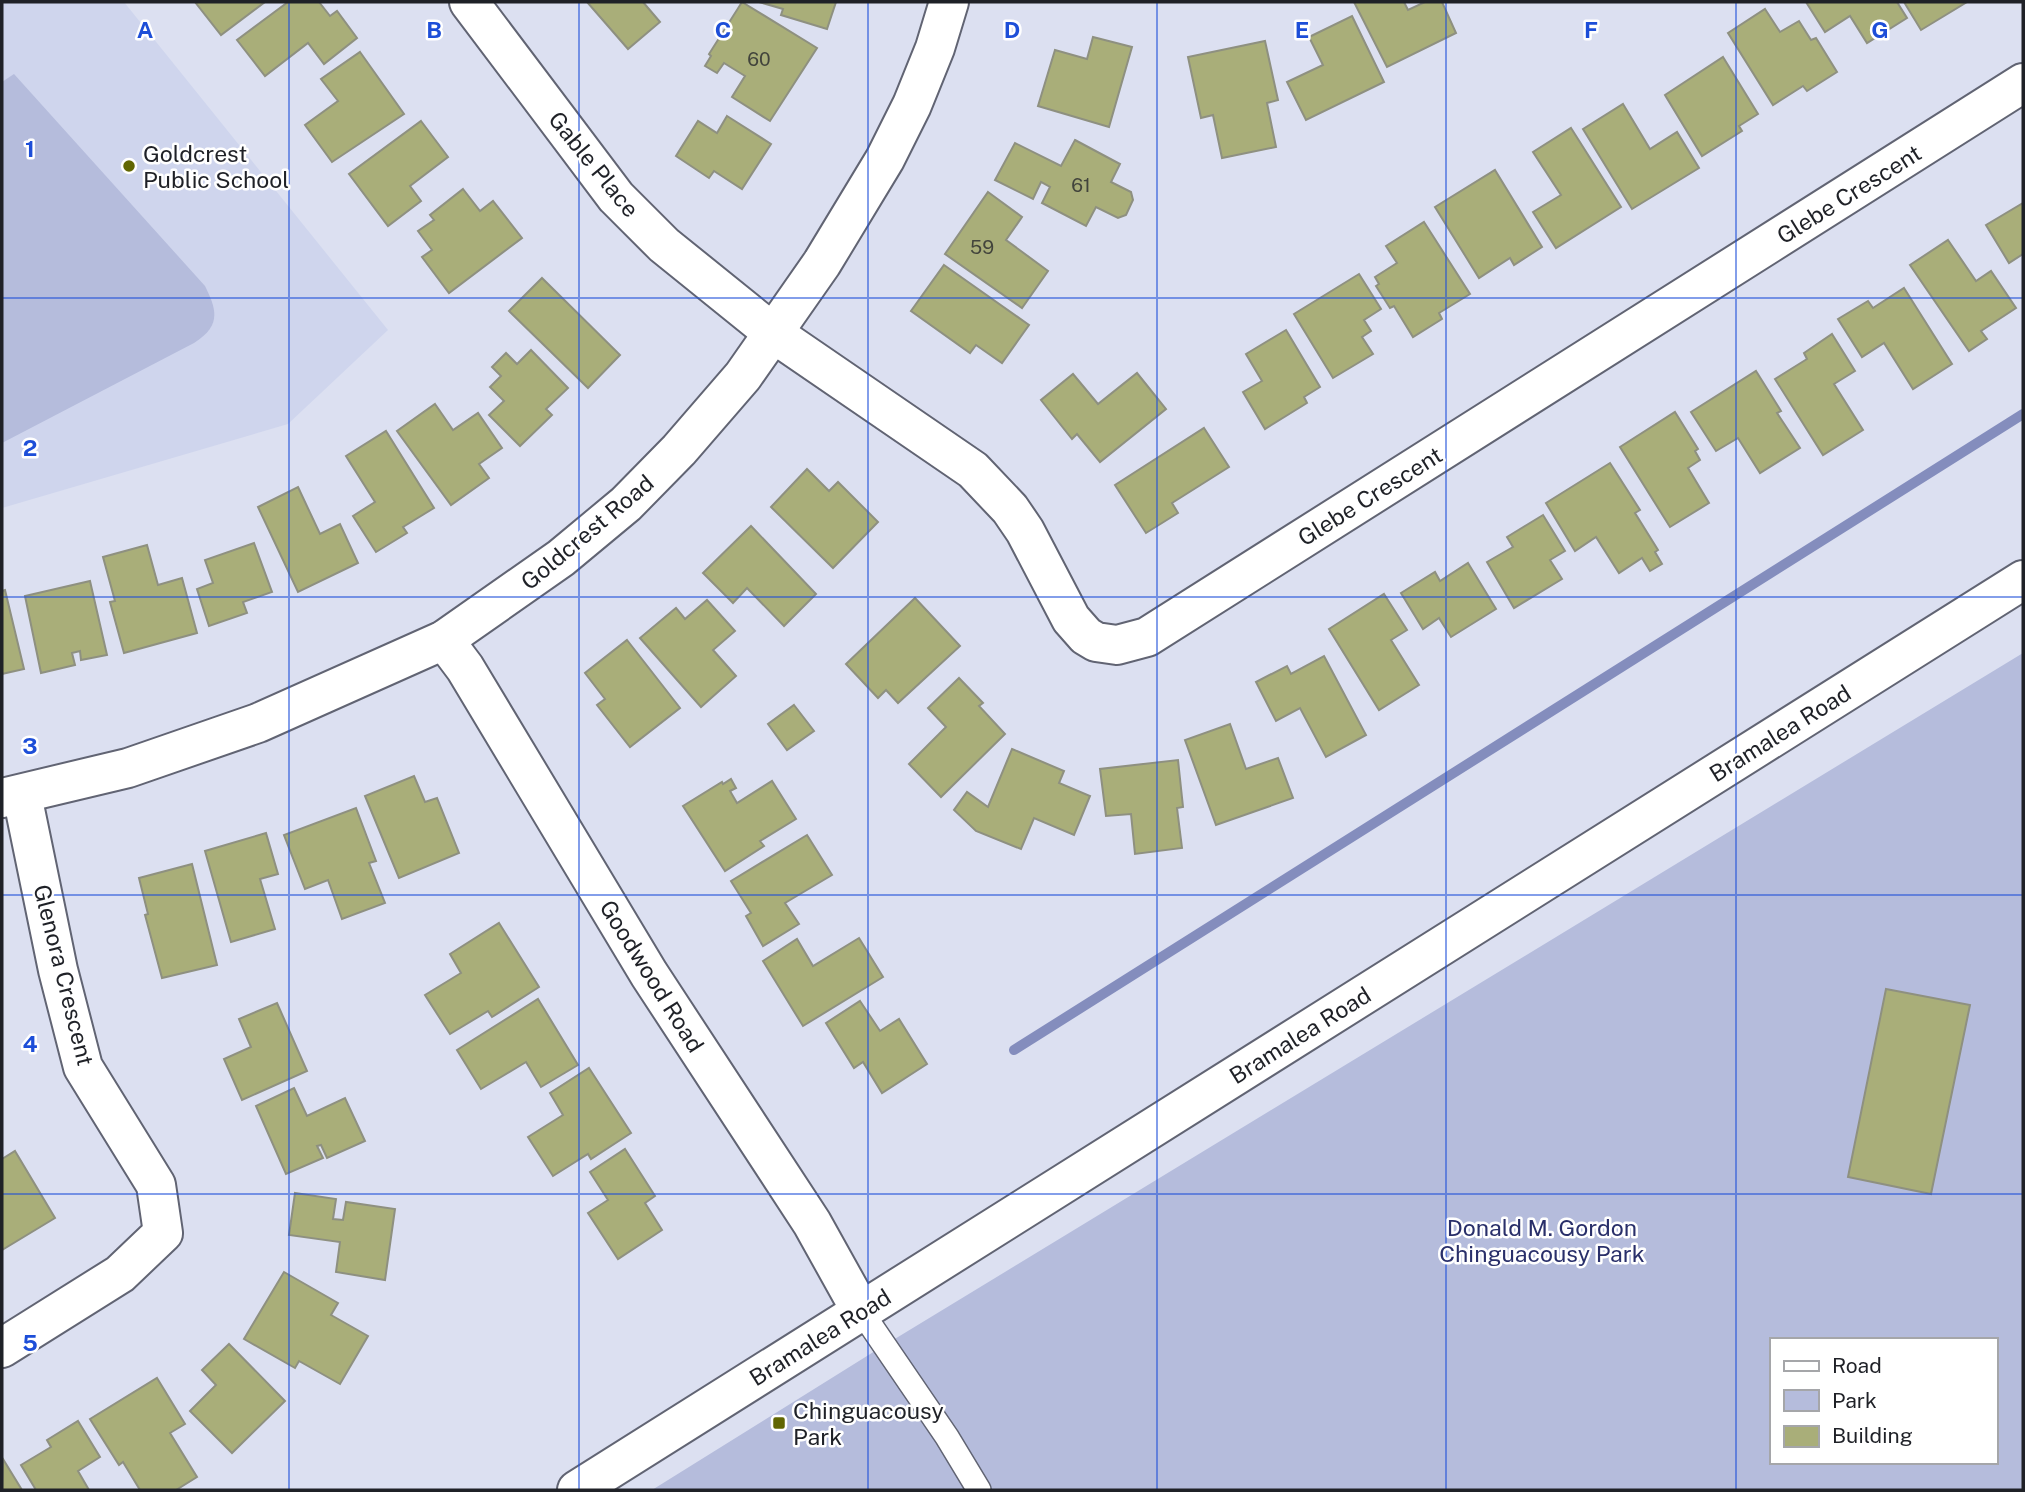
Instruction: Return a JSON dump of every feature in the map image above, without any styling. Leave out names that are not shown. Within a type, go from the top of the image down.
[{"type":"street","name":"Gable Place","points":[[469,2],[615,197],[664,245],[773,333]]},
{"type":"street","name":"Goldcrest Road","points":[[12,797],[128,768],[258,723],[444,640],[561,558],[625,504],[679,450],[743,376],[822,263],[885,159],[912,105],[935,48],[949,2]]},
{"type":"street","name":"Glebe Crescent","points":[[773,333],[973,470],[1010,509],[1026,531],[1077,629],[1096,642],[1126,644],[1147,637],[2023,83]]},
{"type":"street","name":"Bramalea Road","points":[[577,1490],[2023,580]]},
{"type":"street","name":"Goodwood Road","points":[[444,640],[465,668],[649,974],[812,1223],[861,1311]]},
{"type":"street","name":"Glenora Crescent","points":[[2,1348],[120,1274],[163,1233],[156,1185],[83,1067],[12,797]]},
{"type":"lane","points":[[861,1311],[947,1437],[979,1490]]},
{"type":"shaded area","name":"Goldcrest Public School","points":[[2,2],[124,2],[388,330],[288,424],[2,508]]},
{"type":"green space","points":[[14,74],[205,286],[212,303],[214,318],[209,331],[194,343],[2,443],[2,82]]},
{"type":"green space","name":"Donald M. Gordon Chinguacousy Park","points":[[2023,653],[2023,1490],[652,1490],[875,1351]]},
{"type":"building","points":[[195,2],[265,2],[221,35]]},
{"type":"building","points":[[288,2],[319,2],[330,16],[337,11],[357,38],[324,64],[308,43],[265,76],[237,40]]},
{"type":"building","points":[[587,2],[643,2],[660,22],[628,49]]},
{"type":"building","points":[[742,2],[817,48],[770,121],[732,97],[745,76],[724,63],[717,73],[705,66],[711,56],[709,54]]},
{"type":"building","points":[[759,2],[836,2],[827,29],[781,15],[783,9]]},
{"type":"building","points":[[1354,2],[1404,2],[1408,10],[1425,2],[1442,2],[1456,33],[1387,67]]},
{"type":"building","points":[[1806,2],[1897,2],[1907,18],[1867,43],[1850,16],[1825,32]]},
{"type":"building","points":[[1904,2],[1967,2],[1921,30]]},
{"type":"building","points":[[1765,9],[1780,32],[1799,21],[1811,40],[1816,38],[1837,72],[1807,91],[1803,86],[1773,105],[1728,33]]},
{"type":"building","points":[[1352,16],[1384,82],[1306,120],[1287,82],[1323,65],[1309,37]]},
{"type":"building","points":[[1093,37],[1132,47],[1109,127],[1038,106],[1055,50],[1087,59]]},
{"type":"building","points":[[1265,41],[1278,100],[1267,103],[1276,147],[1222,158],[1213,115],[1201,118],[1188,57]]},
{"type":"building","points":[[360,52],[404,114],[332,162],[305,125],[338,101],[321,79]]},
{"type":"building","points":[[1723,57],[1758,114],[1739,126],[1742,131],[1702,156],[1665,95]]},
{"type":"building","points":[[1623,104],[1650,149],[1677,132],[1699,168],[1632,209],[1583,129]]},
{"type":"building","points":[[727,116],[771,144],[742,189],[714,171],[709,178],[676,156],[698,121],[717,133]]},
{"type":"building","points":[[421,121],[448,157],[410,186],[421,201],[388,226],[349,174]]},
{"type":"building","points":[[1571,128],[1621,207],[1556,248],[1533,212],[1561,195],[1533,152]]},
{"type":"building","points":[[1075,140],[1120,164],[1111,182],[1131,192],[1133,200],[1126,215],[1118,218],[1096,207],[1086,226],[1042,203],[1050,187],[1041,182],[1033,199],[995,180],[1015,143],[1061,166]]},
{"type":"building","points":[[1495,170],[1542,247],[1514,265],[1510,258],[1479,278],[1435,207]]},
{"type":"building","points":[[463,189],[480,211],[493,201],[522,238],[449,293],[422,257],[432,250],[418,231],[434,220],[430,215]]},
{"type":"building","points":[[988,192],[1022,217],[1006,240],[1048,271],[1022,308],[945,254]]},
{"type":"building","points":[[2023,203],[2023,254],[2009,263],[1986,225]]},
{"type":"building","points":[[1424,222],[1470,294],[1439,313],[1442,319],[1413,337],[1394,306],[1390,308],[1376,286],[1379,284],[1375,277],[1397,263],[1386,246]]},
{"type":"building","points":[[1948,240],[1976,281],[1991,271],[2016,308],[1981,331],[1987,339],[1969,351],[1910,265]]},
{"type":"building","points":[[944,265],[1029,325],[1002,363],[976,345],[970,353],[911,311]]},
{"type":"building","points":[[1359,274],[1381,309],[1364,320],[1371,331],[1362,337],[1373,354],[1333,378],[1294,314]]},
{"type":"building","points":[[542,278],[620,355],[588,388],[509,311]]},
{"type":"building","points":[[1904,288],[1952,364],[1913,389],[1884,343],[1862,357],[1838,319],[1868,301],[1873,308]]},
{"type":"building","points":[[1286,330],[1320,387],[1304,397],[1307,403],[1265,429],[1243,392],[1262,381],[1246,354]]},
{"type":"building","points":[[1832,334],[1855,371],[1834,384],[1863,430],[1823,455],[1775,379],[1807,359],[1804,353]]},
{"type":"building","points":[[531,350],[568,388],[546,409],[552,415],[520,446],[489,415],[504,401],[490,387],[501,376],[492,367],[506,353],[517,364]]},
{"type":"building","points":[[1756,371],[1781,411],[1777,413],[1800,448],[1760,473],[1738,438],[1716,451],[1691,412]]},
{"type":"building","points":[[1137,373],[1166,409],[1100,462],[1077,434],[1072,439],[1041,400],[1073,374],[1098,404]]},
{"type":"building","points":[[435,404],[453,430],[478,413],[502,448],[479,464],[489,478],[451,505],[397,431]]},
{"type":"building","points":[[1675,412],[1698,449],[1695,451],[1700,460],[1688,468],[1709,503],[1670,527],[1620,447]]},
{"type":"building","points":[[1204,428],[1229,467],[1172,503],[1178,513],[1146,533],[1115,485]]},
{"type":"building","points":[[386,431],[434,508],[403,527],[407,533],[376,552],[353,516],[375,502],[346,456]]},
{"type":"building","points":[[1610,463],[1640,510],[1635,513],[1658,550],[1655,552],[1662,564],[1650,571],[1642,558],[1619,573],[1596,537],[1575,551],[1546,503]]},
{"type":"building","points":[[807,469],[829,491],[838,482],[878,522],[833,568],[771,507]]},
{"type":"building","points":[[298,487],[320,534],[340,524],[358,563],[298,592],[258,507]]},
{"type":"building","points":[[1543,515],[1565,551],[1550,560],[1562,579],[1514,608],[1487,562],[1513,547],[1507,537]]},
{"type":"building","points":[[751,526],[816,594],[784,626],[747,588],[733,603],[703,573]]},
{"type":"building","points":[[254,543],[272,592],[243,602],[247,613],[209,626],[197,589],[213,583],[205,560]]},
{"type":"building","points":[[147,545],[158,585],[182,578],[197,633],[124,653],[110,602],[115,601],[103,557]]},
{"type":"building","points":[[1468,563],[1496,609],[1451,637],[1439,618],[1423,629],[1401,593],[1435,572],[1440,581]]},
{"type":"building","points":[[90,581],[107,655],[81,660],[80,651],[72,653],[75,665],[41,673],[25,596]]},
{"type":"building","points":[[5,590],[24,669],[2,674],[2,591]]},
{"type":"building","points":[[1384,594],[1407,630],[1391,640],[1419,685],[1379,710],[1329,629]]},
{"type":"building","points":[[915,598],[960,646],[898,703],[886,690],[878,698],[846,664]]},
{"type":"building","points":[[707,600],[735,631],[713,650],[736,676],[701,707],[640,638],[676,608],[685,619]]},
{"type":"building","points":[[627,640],[680,708],[630,747],[597,705],[605,699],[585,673]]},
{"type":"building","points":[[1324,656],[1366,735],[1326,757],[1300,708],[1276,721],[1256,682],[1287,666],[1291,674]]},
{"type":"building","points":[[959,678],[983,703],[979,706],[1005,734],[941,797],[909,764],[946,727],[928,708]]},
{"type":"building","points":[[794,705],[814,731],[787,750],[768,724]]},
{"type":"building","points":[[1230,724],[1246,769],[1278,758],[1293,798],[1216,825],[1185,740]]},
{"type":"building","points":[[1012,749],[1064,771],[1059,783],[1090,796],[1074,835],[1034,818],[1021,849],[976,831],[954,810],[967,792],[988,807]]},
{"type":"building","points":[[1178,760],[1183,807],[1177,808],[1182,848],[1135,854],[1131,814],[1106,816],[1100,769]]},
{"type":"building","points":[[414,776],[425,802],[437,798],[459,853],[399,878],[365,796]]},
{"type":"building","points":[[731,779],[736,788],[730,791],[737,803],[772,781],[796,819],[760,841],[764,846],[725,871],[683,806]]},
{"type":"building","points":[[356,808],[376,861],[369,863],[385,903],[342,919],[328,880],[305,889],[284,835]]},
{"type":"building","points":[[266,833],[278,874],[260,879],[275,929],[231,942],[205,851]]},
{"type":"building","points":[[807,835],[832,875],[785,903],[799,924],[763,946],[746,916],[751,913],[731,881]]},
{"type":"building","points":[[192,864],[217,965],[162,978],[145,915],[148,914],[139,878]]},
{"type":"building","points":[[499,923],[539,987],[492,1017],[488,1011],[450,1034],[425,995],[461,973],[450,954]]},
{"type":"building","points":[[859,938],[883,977],[803,1026],[763,961],[797,939],[813,966]]},
{"type":"building","points":[[1886,989],[1970,1005],[1931,1194],[1848,1177]]},
{"type":"building","points":[[538,999],[578,1065],[541,1087],[526,1062],[481,1089],[457,1050]]},
{"type":"building","points":[[860,1001],[880,1031],[899,1019],[927,1064],[882,1093],[863,1062],[854,1068],[826,1023]]},
{"type":"building","points":[[277,1003],[307,1071],[242,1100],[224,1059],[251,1047],[239,1019]]},
{"type":"building","points":[[589,1068],[631,1133],[591,1159],[588,1154],[553,1176],[528,1137],[563,1115],[550,1093]]},
{"type":"building","points":[[294,1088],[307,1116],[345,1098],[365,1141],[327,1158],[321,1145],[317,1146],[323,1158],[286,1174],[256,1106]]},
{"type":"building","points":[[625,1149],[655,1196],[645,1203],[662,1230],[618,1259],[588,1213],[608,1200],[590,1172]]},
{"type":"building","points":[[15,1151],[55,1218],[2,1250],[2,1159]]},
{"type":"building","points":[[295,1193],[336,1199],[333,1219],[343,1220],[346,1202],[395,1209],[385,1280],[336,1272],[340,1242],[289,1235]]},
{"type":"building","points":[[284,1272],[338,1303],[331,1315],[368,1336],[340,1384],[299,1361],[295,1368],[244,1339]]},
{"type":"building","points":[[229,1344],[285,1401],[232,1453],[190,1411],[216,1385],[202,1370]]},
{"type":"building","points":[[157,1378],[185,1424],[170,1433],[197,1477],[176,1490],[140,1490],[123,1462],[119,1465],[90,1419]]},
{"type":"building","points":[[78,1421],[100,1457],[78,1471],[89,1490],[36,1490],[21,1465],[51,1447],[47,1440]]},
{"type":"building","points":[[3,1459],[22,1490],[2,1490]]},
{"type":"waterway","points":[[1014,1050],[2023,414]]},
{"type":"place","name":"Goldcrest Public School","points":[[129,166]]},
{"type":"place","name":"Chinguacousy Park","points":[[779,1423]]}]
